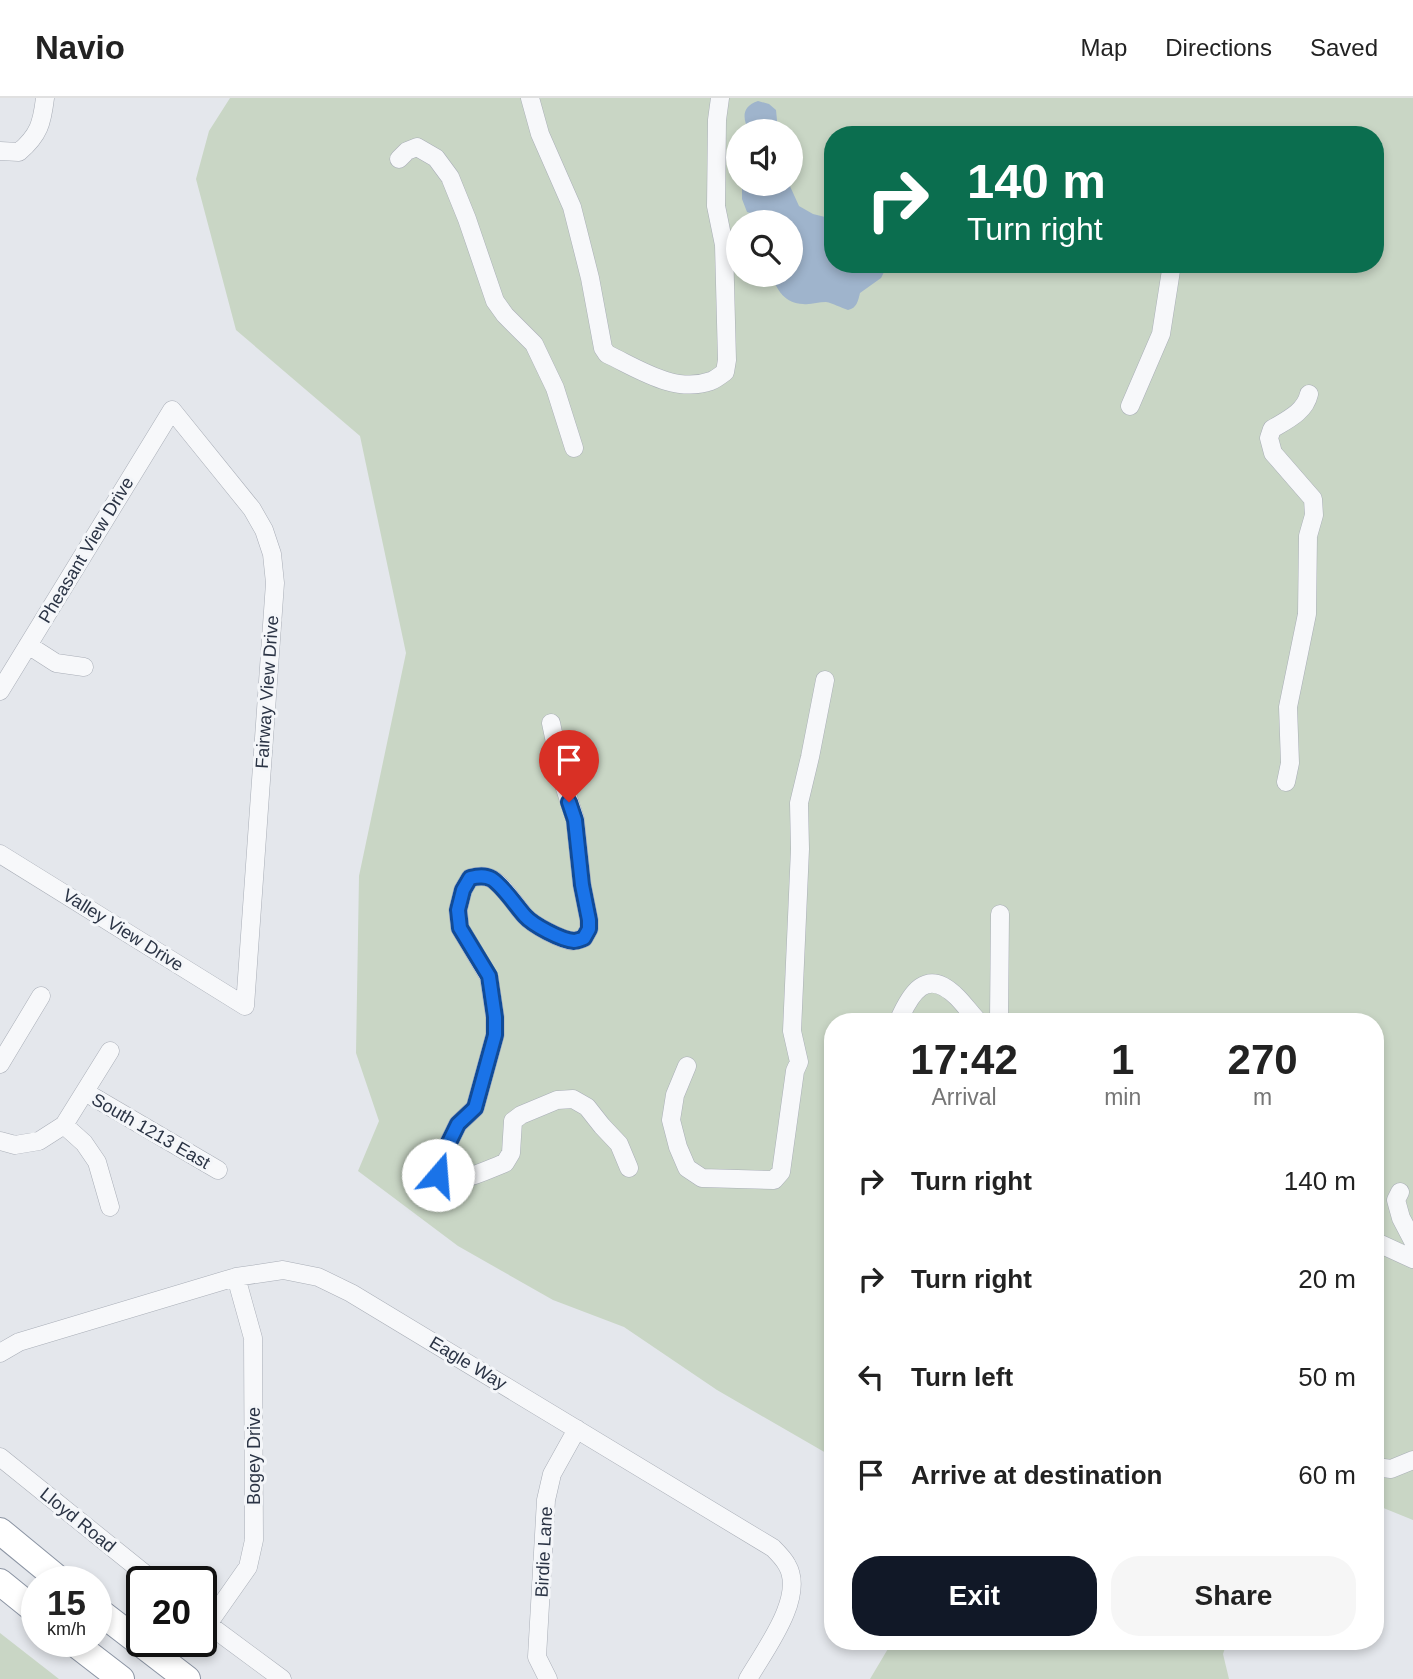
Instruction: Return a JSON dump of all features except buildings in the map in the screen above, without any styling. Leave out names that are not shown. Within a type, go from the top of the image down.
[{"type":"highway","points":[[0,1531],[43,1566]]},
{"type":"highway","points":[[0,1582],[21,1599]]},
{"type":"highway","points":[[112,1621],[187,1679]]},
{"type":"highway","points":[[92,1657],[121,1679]]},
{"type":"street","points":[[0,151],[19,152],[31,141],[40,127],[45,98]]},
{"type":"street","points":[[530,98],[540,134],[572,207],[590,278],[603,348],[607,354],[668,382],[688,385],[713,381],[725,372],[727,360],[724,245],[716,206],[717,120],[720,98]]},
{"type":"street","points":[[399,159],[407,151],[417,147],[436,158],[450,177],[495,301],[534,344],[555,388],[574,448]]},
{"type":"street","points":[[1130,406],[1161,334],[1171,273]]},
{"type":"street","points":[[1286,782],[1290,763],[1288,707],[1307,614],[1308,536],[1314,515],[1312,499],[1273,453],[1269,438],[1272,429],[1299,412],[1307,403],[1309,394]]},
{"type":"street","name":"Pheasant View Drive","points":[[0,691],[172,410]]},
{"type":"street","name":"Fairway View Drive","points":[[172,410],[252,509],[264,530],[272,554],[275,583],[245,1006]]},
{"type":"street","points":[[28,645],[56,663],[84,667]]},
{"type":"street","points":[[688,1066],[675,1095],[671,1120],[687,1168],[702,1178],[774,1181],[781,1172],[795,1071],[799,1062],[792,1031],[800,849],[799,803],[825,680]]},
{"type":"street","points":[[551,723],[564,785],[575,820],[589,929],[584,938],[574,941],[555,935],[527,918],[492,879],[479,875],[470,878],[463,890],[458,910],[460,928],[489,976],[495,1035],[475,1108],[458,1124],[437,1167],[438,1175],[444,1180],[457,1180],[506,1163],[511,1153],[513,1121],[557,1100],[573,1099],[587,1107],[619,1144],[629,1168]]},
{"type":"street","name":"Valley View Drive","points":[[0,854],[245,1006]]},
{"type":"street","points":[[999,1013],[1000,914]]},
{"type":"street","points":[[902,1013],[916,989],[935,983],[956,995],[971,1013]]},
{"type":"street","points":[[0,1064],[41,996]]},
{"type":"street","points":[[0,1141],[15,1145],[39,1141],[64,1125],[110,1051]]},
{"type":"street","name":"South 1213 East","points":[[85,1092],[218,1170]]},
{"type":"street","points":[[64,1125],[84,1143],[97,1162],[110,1207]]},
{"type":"street","points":[[1400,1192],[1396,1200],[1413,1241]]},
{"type":"street","points":[[1384,1246],[1413,1259]]},
{"type":"street","name":"Eagle Way","points":[[0,1353],[19,1342],[236,1278],[283,1270],[318,1277],[351,1293],[773,1548],[788,1566],[793,1589],[784,1618],[748,1679]]},
{"type":"street","name":"Bogey Drive","points":[[217,1606],[248,1567],[254,1540],[253,1338],[236,1278]]},
{"type":"street","name":"Birdie Lane","points":[[548,1679],[537,1657],[546,1500],[552,1474],[578,1430]]},
{"type":"street","name":"Lloyd Road","points":[[0,1457],[135,1566]]},
{"type":"street","points":[[1384,1468],[1391,1469],[1413,1460]]},
{"type":"street","points":[[217,1632],[282,1679]]},
{"type":"green space","points":[[230,98],[1413,98],[1413,1520],[1384,1508],[1384,1013],[824,1013],[824,1452],[717,1390],[624,1327],[553,1300],[458,1246],[358,1171],[379,1121],[356,1053],[359,876],[406,653],[360,436],[236,330],[196,179],[209,131]]},
{"type":"green space","points":[[0,1633],[21,1649],[21,1657],[31,1657],[59,1679],[0,1679]]},
{"type":"green space","points":[[887,1650],[1224,1650],[1229,1679],[870,1679]]},
{"type":"water","points":[[758,101],[769,104],[776,110],[777,119],[745,119],[746,109]]},
{"type":"water","points":[[742,196],[794,196],[799,206],[824,217],[824,273],[884,273],[881,278],[860,293],[855,306],[848,310],[826,302],[792,302],[777,287],[803,287],[803,210],[746,210]]},
{"type":"route","points":[[438,1175],[437,1167],[458,1124],[475,1108],[495,1035],[489,976],[460,928],[458,910],[463,890],[470,878],[479,875],[492,879],[527,918],[540,927],[574,941],[584,938],[589,929],[589,920],[576,845],[575,820],[569,802]]}]
